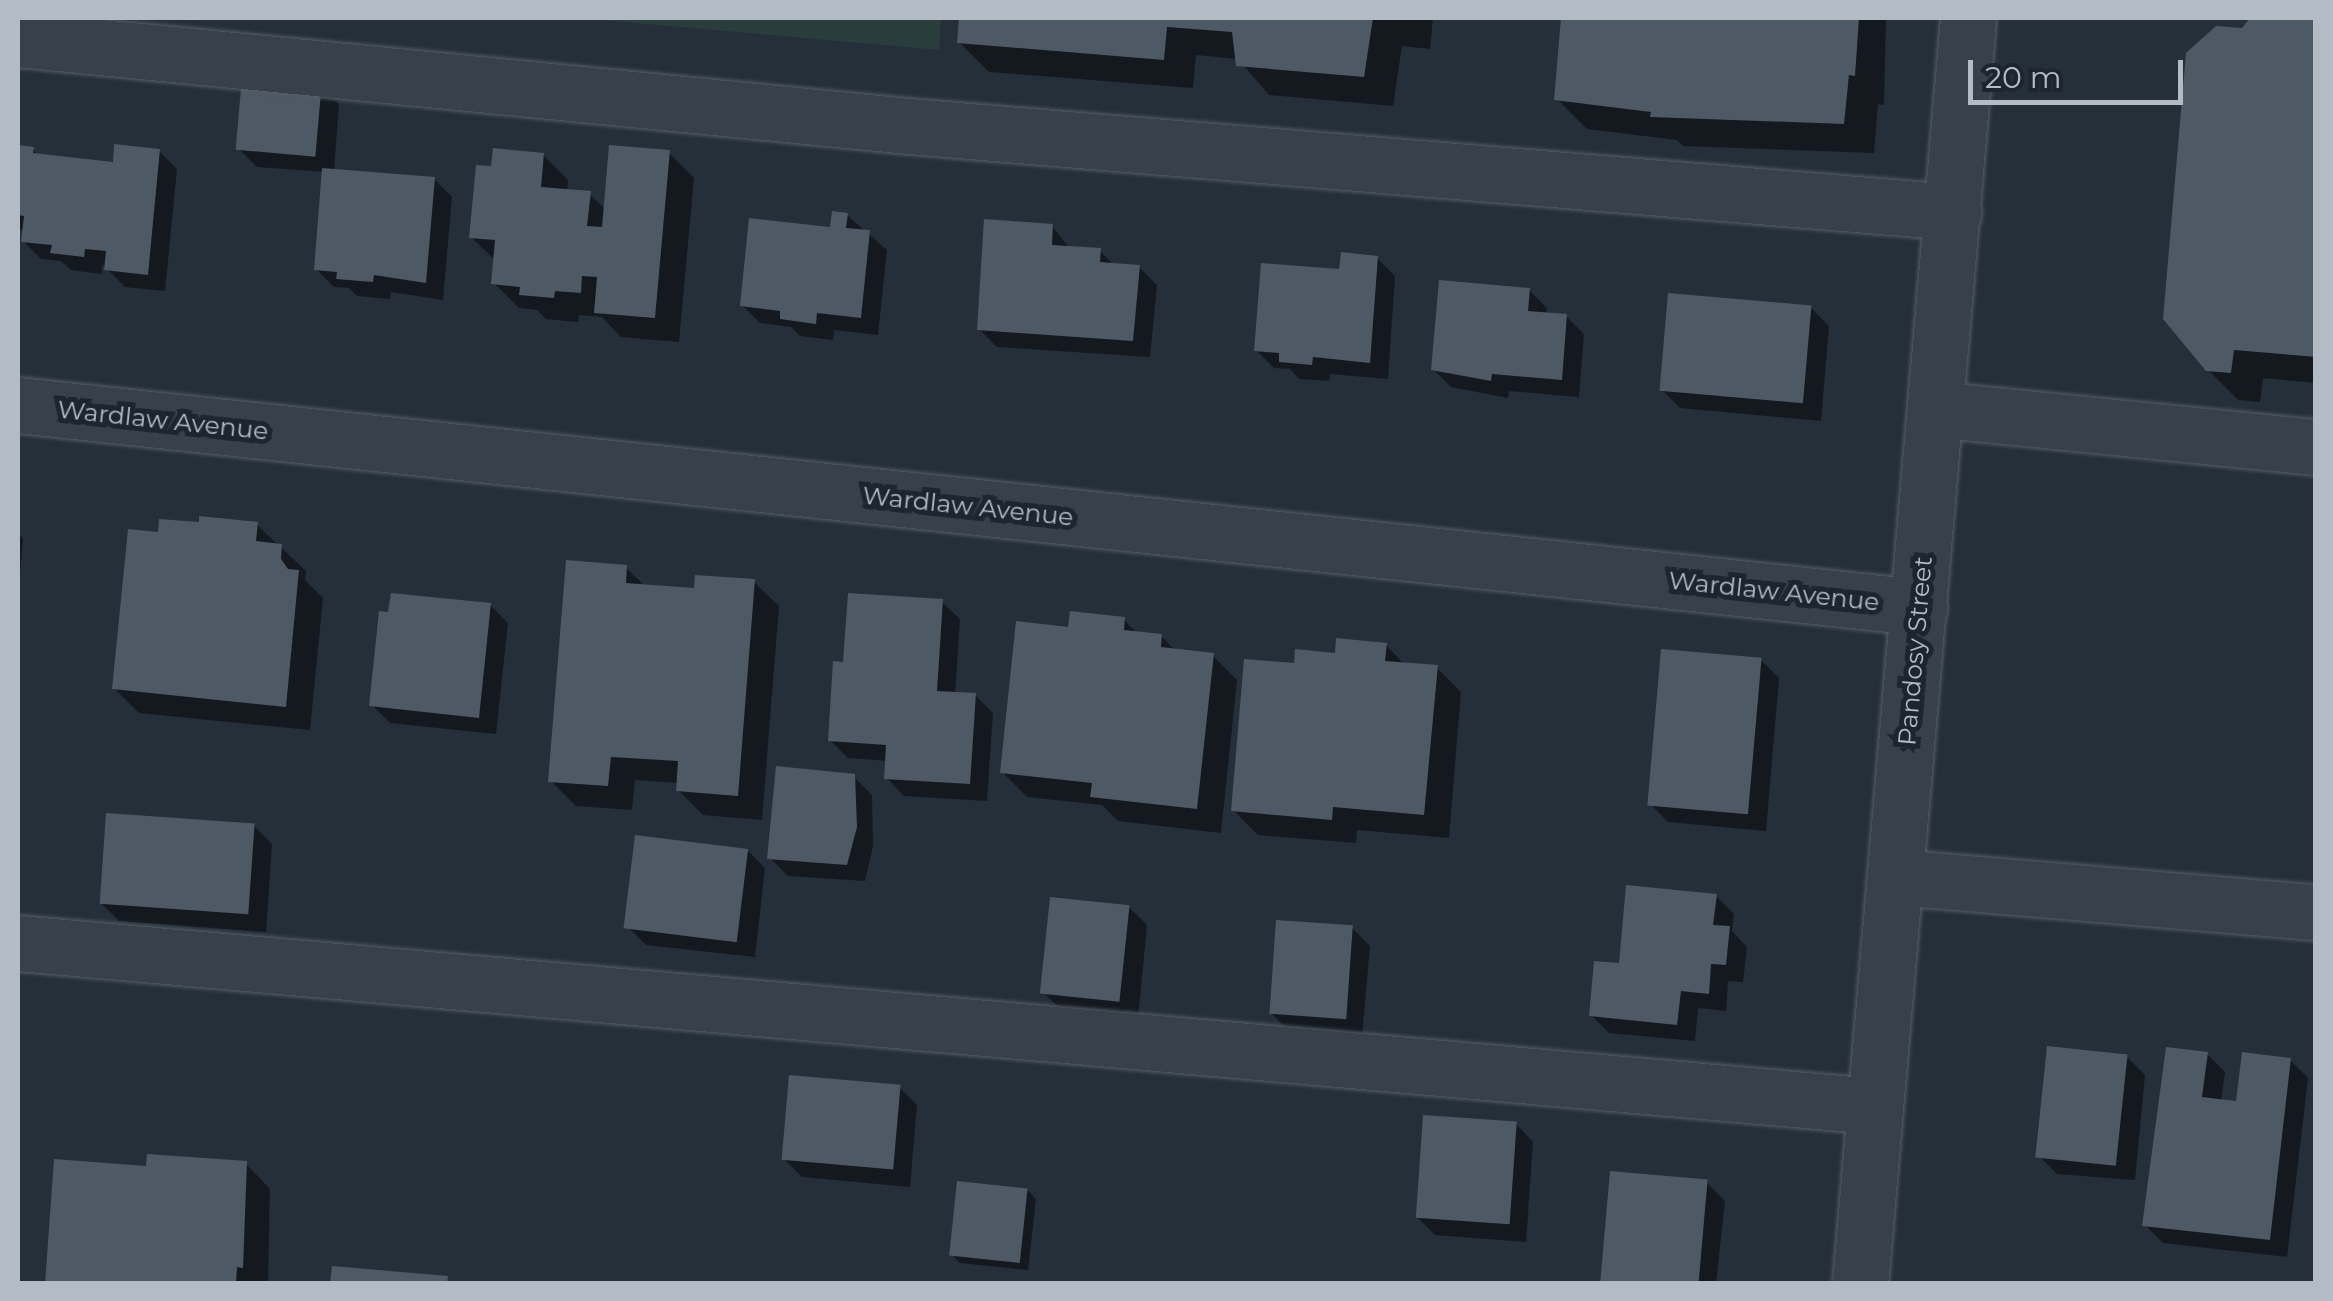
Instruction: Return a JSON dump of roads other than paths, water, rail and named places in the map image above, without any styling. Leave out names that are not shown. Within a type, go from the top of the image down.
[{"type":"street","name":"Pandosy Street","points":[[1860,1284],[1968,18]]},
{"type":"street","points":[[18,40],[909,126],[1953,212]]},
{"type":"street","name":"Wardlaw Avenue","points":[[18,405],[1919,607]]},
{"type":"street","points":[[1935,410],[2316,448]]},
{"type":"street","points":[[1895,878],[2316,912]]},
{"type":"street","points":[[18,943],[1874,1106]]}]
